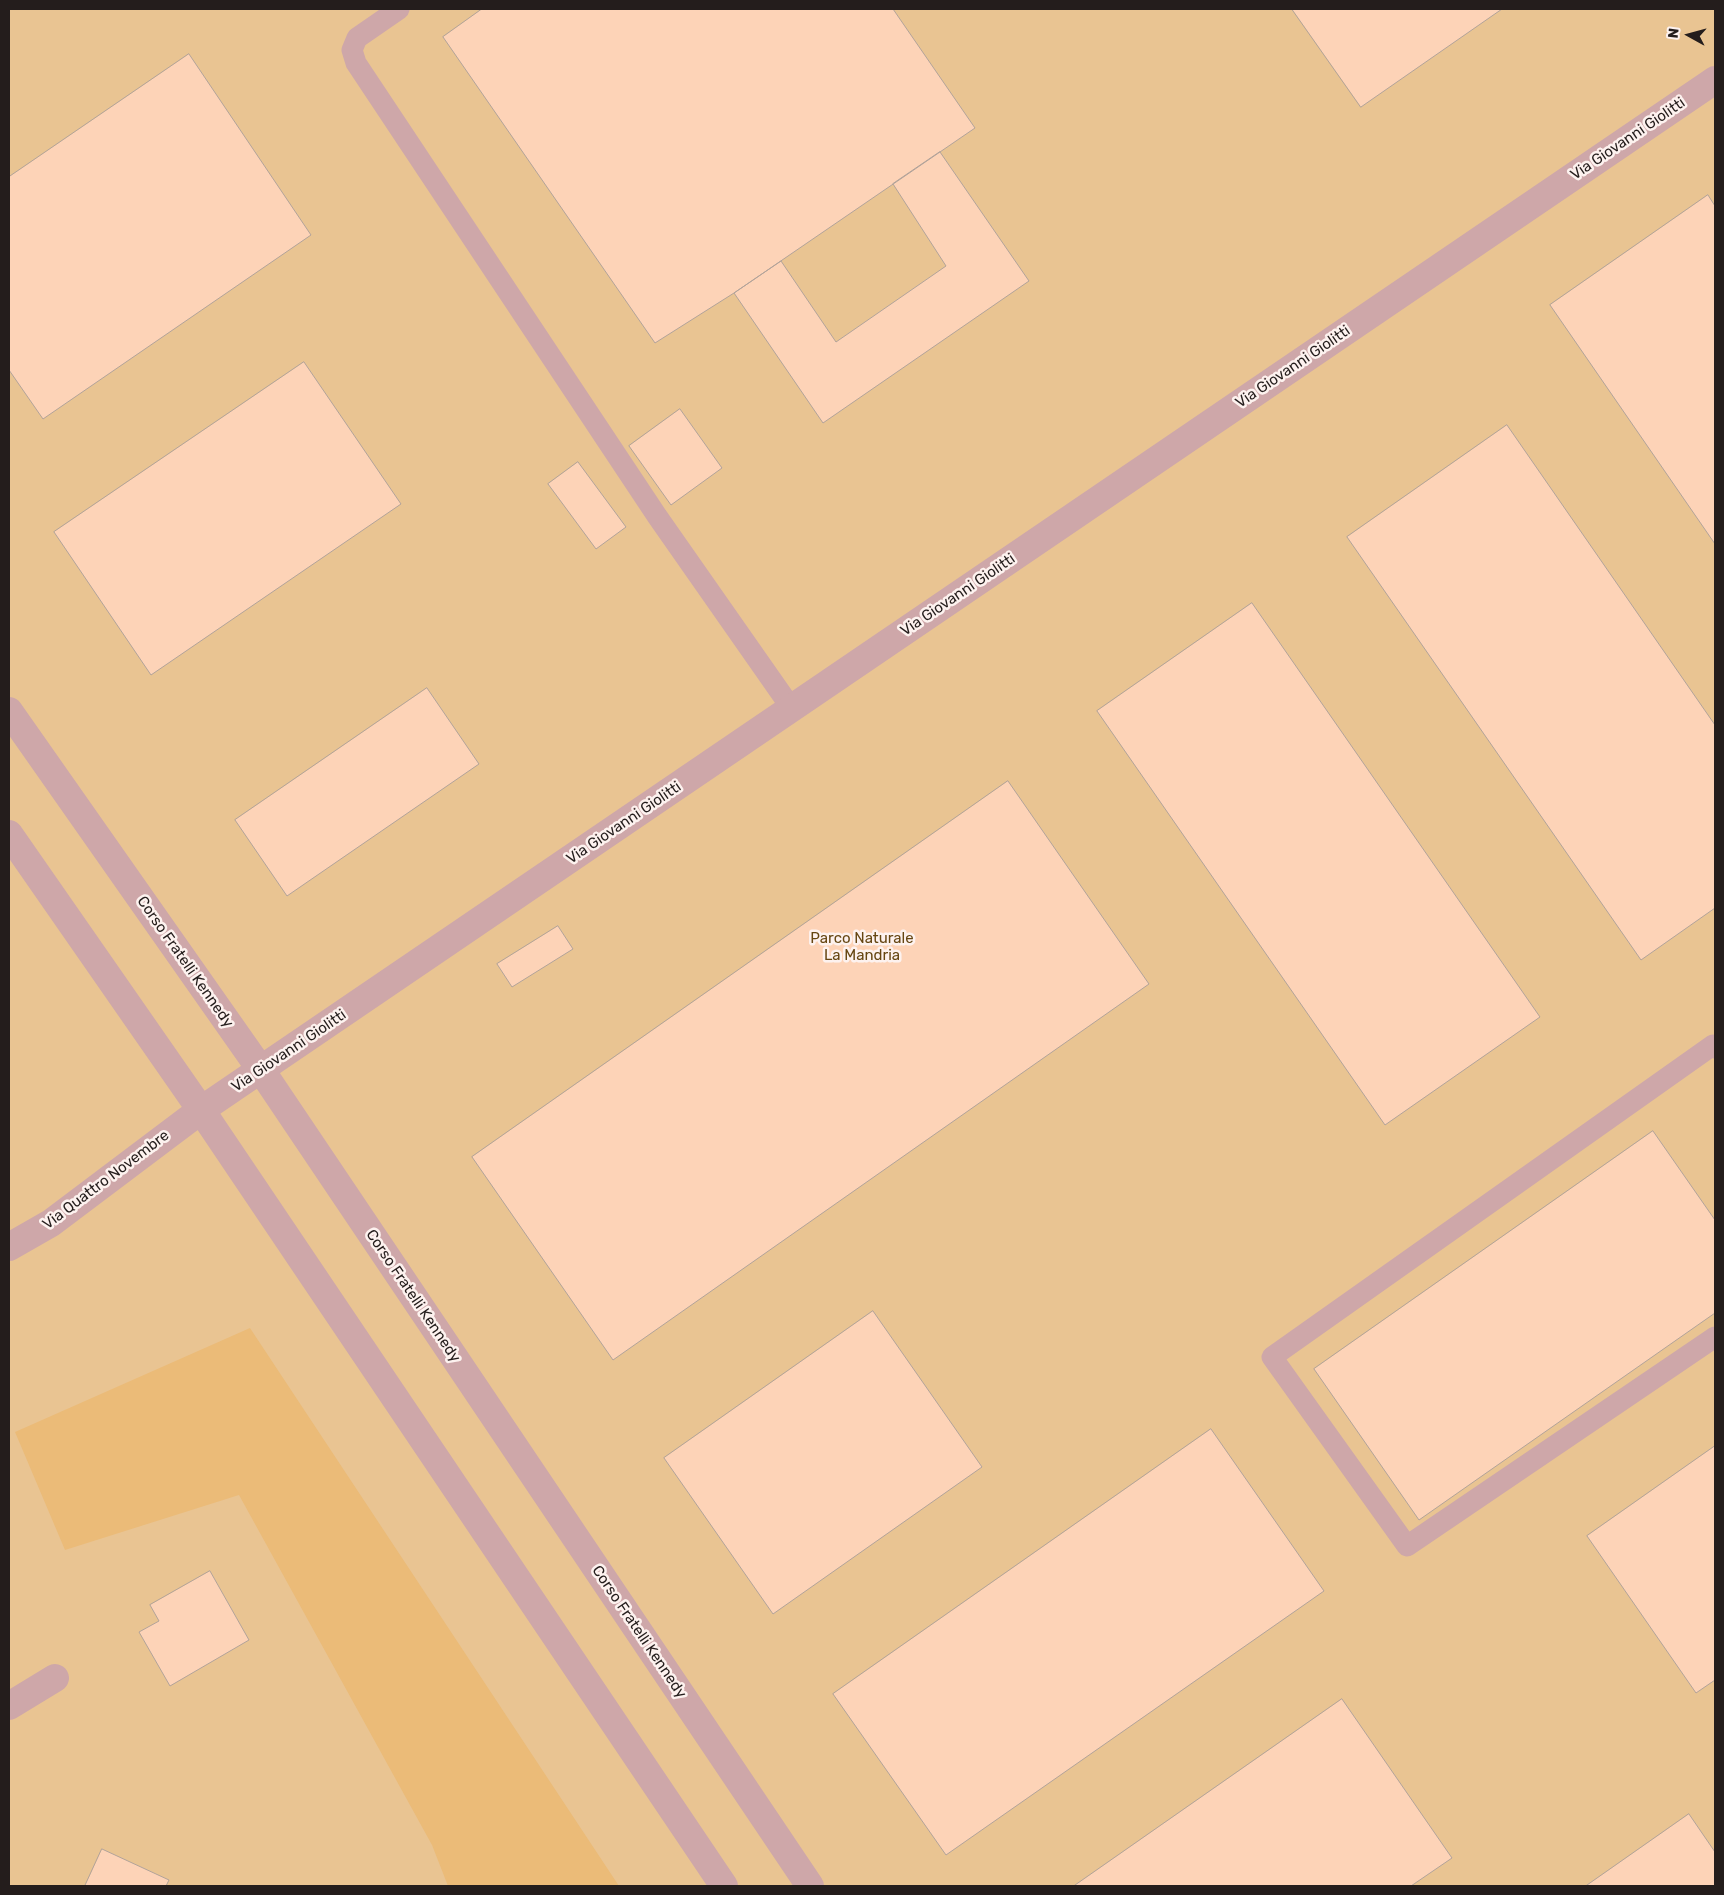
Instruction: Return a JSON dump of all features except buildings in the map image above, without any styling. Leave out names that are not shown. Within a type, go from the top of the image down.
[{"type":"street","name":"Via Giovanni Giolitti","points":[[201,1110],[1715,80]]},
{"type":"street","name":"Corso Fratelli Kennedy","points":[[9,711],[261,1070],[810,1886]]},
{"type":"street","points":[[9,834],[201,1110],[724,1886]]},
{"type":"street","name":"Via Quattro Novembre","points":[[9,1247],[51,1223],[201,1110]]},
{"type":"street","points":[[9,1706],[55,1678]]},
{"type":"lane","points":[[399,9],[357,38],[352,50],[356,63],[657,516],[792,709]]},
{"type":"lane","points":[[1715,1048],[1713,1045],[1272,1357],[1407,1546],[1715,1337]]},
{"type":"green space","name":"Parco Naturale La Mandria","points":[[9,9],[1715,9],[1715,1886],[9,1886]]},
{"type":"shaded area","points":[[250,1328],[619,1886],[448,1886],[432,1845],[239,1495],[65,1550],[15,1432]]}]
